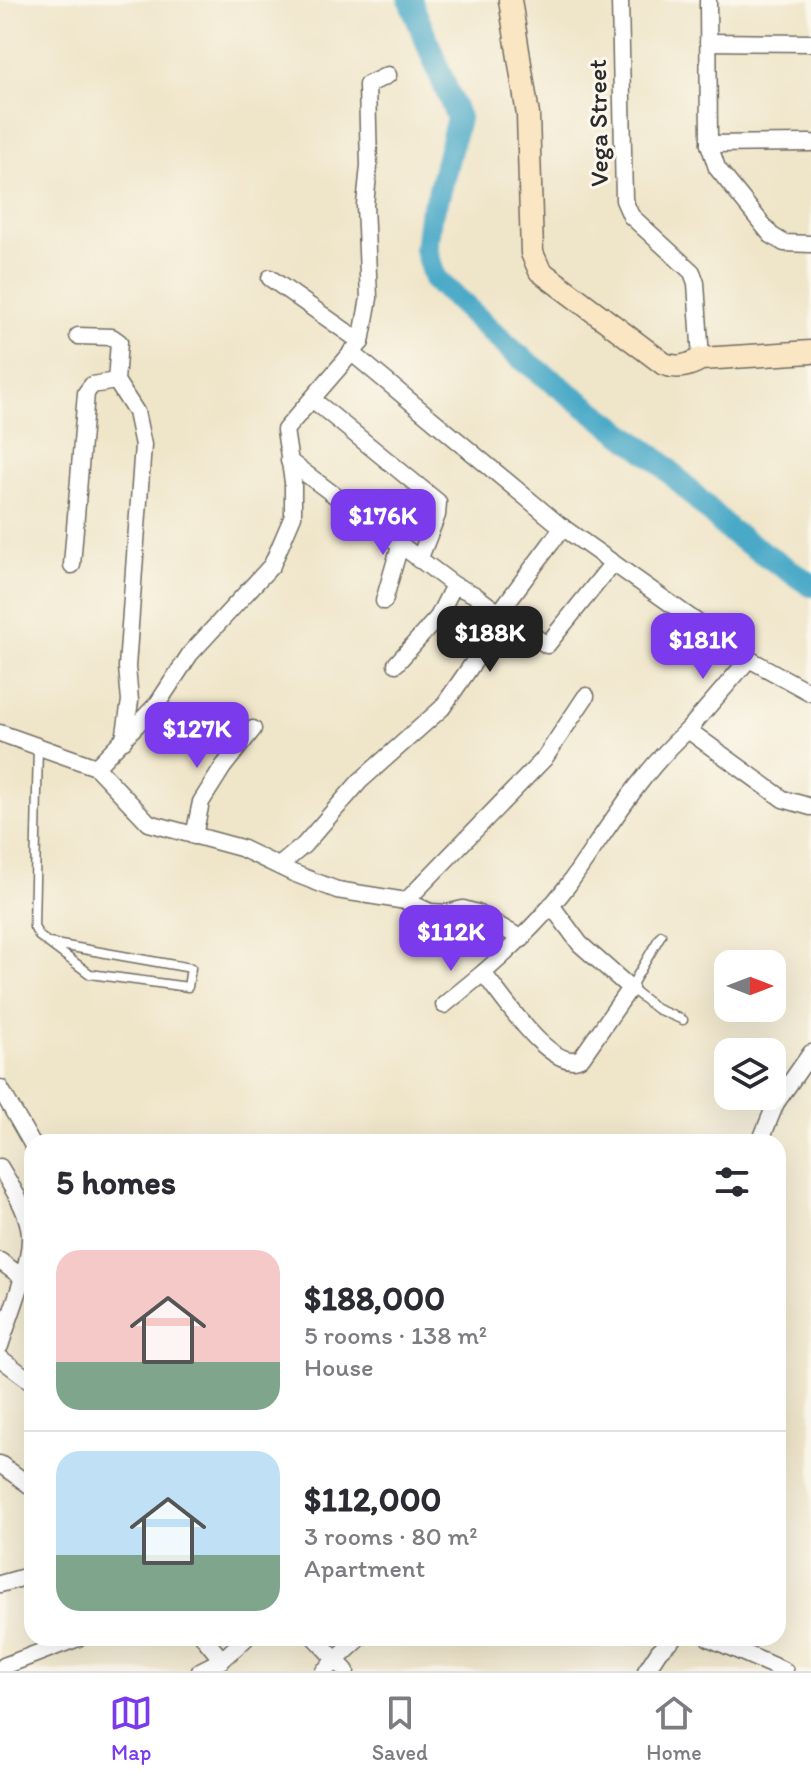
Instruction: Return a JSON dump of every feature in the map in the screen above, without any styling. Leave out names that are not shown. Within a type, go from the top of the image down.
[{"type":"street","points":[[510,0],[528,115],[532,253],[537,267],[664,364],[689,366],[701,359],[811,352]]},
{"type":"street","name":"Vega Street","points":[[620,0],[624,200],[631,216],[692,272],[696,283],[701,359]]},
{"type":"street","points":[[708,0],[709,144],[717,168],[771,235],[784,243],[811,244]]},
{"type":"street","points":[[708,42],[811,43]]},
{"type":"street","points":[[96,767],[158,703],[190,654],[272,565],[293,516],[293,482],[285,430],[356,347],[369,298],[365,205],[369,166],[367,85],[388,75]]},
{"type":"street","points":[[709,144],[811,143]]},
{"type":"street","points":[[270,278],[356,347],[563,527],[749,659],[811,693]]},
{"type":"street","points":[[78,336],[112,337],[119,342],[116,381],[136,412],[143,445],[127,667],[130,701],[124,741]]},
{"type":"street","points":[[72,565],[86,393],[92,385],[116,381]]},
{"type":"street","points":[[312,399],[438,502],[437,515],[419,560]]},
{"type":"street","points":[[289,461],[454,585],[473,594],[547,645],[613,563]]},
{"type":"street","points":[[279,866],[304,845],[360,781],[442,708],[563,527]]},
{"type":"street","points":[[384,601],[400,545]]},
{"type":"street","points":[[396,664],[438,617],[454,585]]},
{"type":"street","points":[[444,1005],[522,939],[551,905],[662,753],[688,730],[749,659]]},
{"type":"street","points":[[406,901],[544,759],[586,696]]},
{"type":"street","points":[[194,836],[201,802],[253,729]]},
{"type":"street","points":[[688,730],[783,799],[811,807]]},
{"type":"street","points":[[0,733],[96,767],[149,823],[241,848],[337,890],[406,901],[430,912],[447,913],[463,909],[477,913],[522,939]]},
{"type":"street","points":[[483,973],[518,1022],[571,1062],[582,1057],[630,988],[580,944],[551,905]]},
{"type":"street","points":[[763,1134],[776,1103],[811,1053]]},
{"type":"street","points":[[0,1088],[26,1134]]},
{"type":"street","points":[[0,1167],[24,1212]]},
{"type":"street","points":[[0,1261],[22,1277]]},
{"type":"street","points":[[0,1346],[24,1267]]},
{"type":"street","points":[[0,1358],[24,1376]]},
{"type":"street","points":[[0,1464],[24,1481]]},
{"type":"street","points":[[0,1584],[24,1577]]},
{"type":"street","points":[[3,1664],[55,1646]]},
{"type":"street","points":[[211,1646],[222,1660]]},
{"type":"street","points":[[200,1671],[222,1660],[237,1646]]},
{"type":"street","points":[[323,1646],[342,1665]]},
{"type":"street","points":[[324,1671],[342,1665],[355,1646]]},
{"type":"street","points":[[646,1671],[664,1646]]},
{"type":"street","points":[[723,1646],[755,1665],[785,1671]]},
{"type":"lane","points":[[38,746],[34,927],[39,936],[90,974],[188,987],[191,968],[49,943]]},
{"type":"lane","points":[[661,935],[630,988],[657,1009],[683,1020]]},
{"type":"waterway","points":[[410,0],[458,118],[438,197],[430,216],[426,250],[435,279],[516,354],[659,461],[730,531],[811,585]]}]
